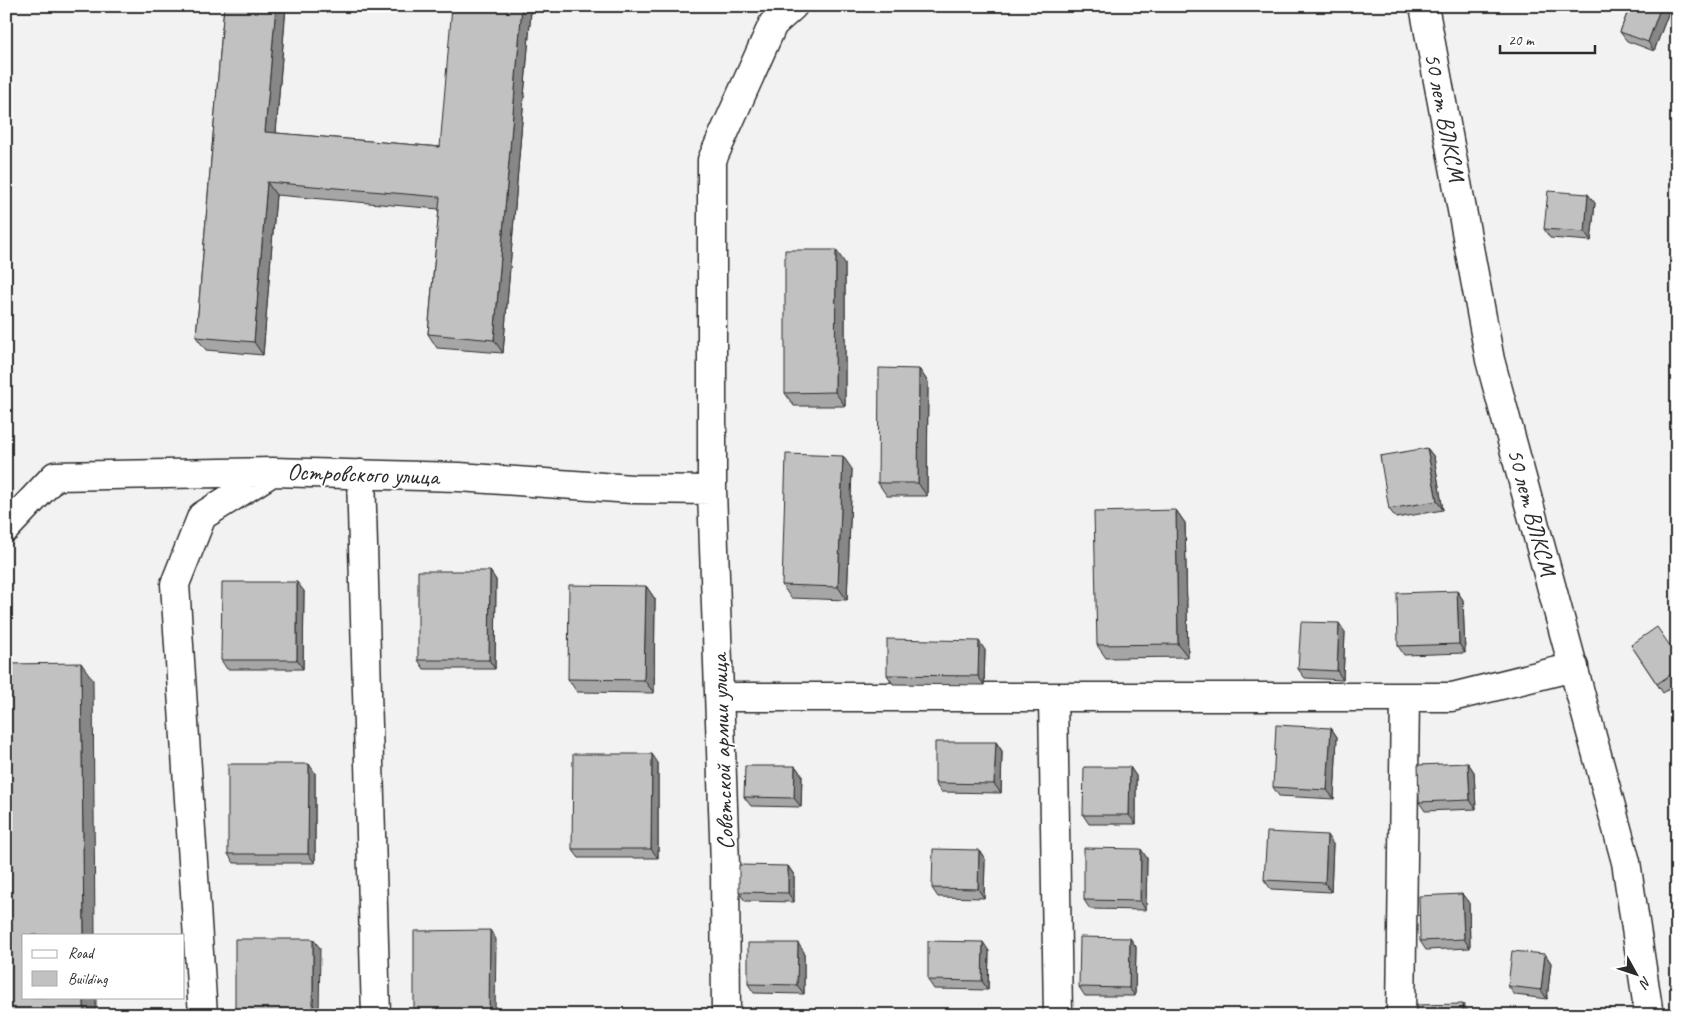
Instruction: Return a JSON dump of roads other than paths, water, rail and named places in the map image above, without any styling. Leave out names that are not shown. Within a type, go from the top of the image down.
[{"type":"street","name":"Советской армии улица","points":[[726,1015],[725,865],[712,490],[712,160],[773,24],[793,6]]},
{"type":"street","name":"50 лет ВЛКСМ","points":[[1424,6],[1490,360],[1626,862],[1649,1015]]},
{"type":"street","name":"Островского улица","points":[[203,1015],[174,584],[202,516],[272,472],[459,477],[632,490],[712,490]]},
{"type":"street","points":[[6,528],[56,476],[272,472]]},
{"type":"street","points":[[361,474],[376,1015]]},
{"type":"street","points":[[720,697],[1452,697],[1574,667]]},
{"type":"street","points":[[1053,697],[1058,1015]]},
{"type":"street","points":[[1402,1015],[1404,697]]}]
